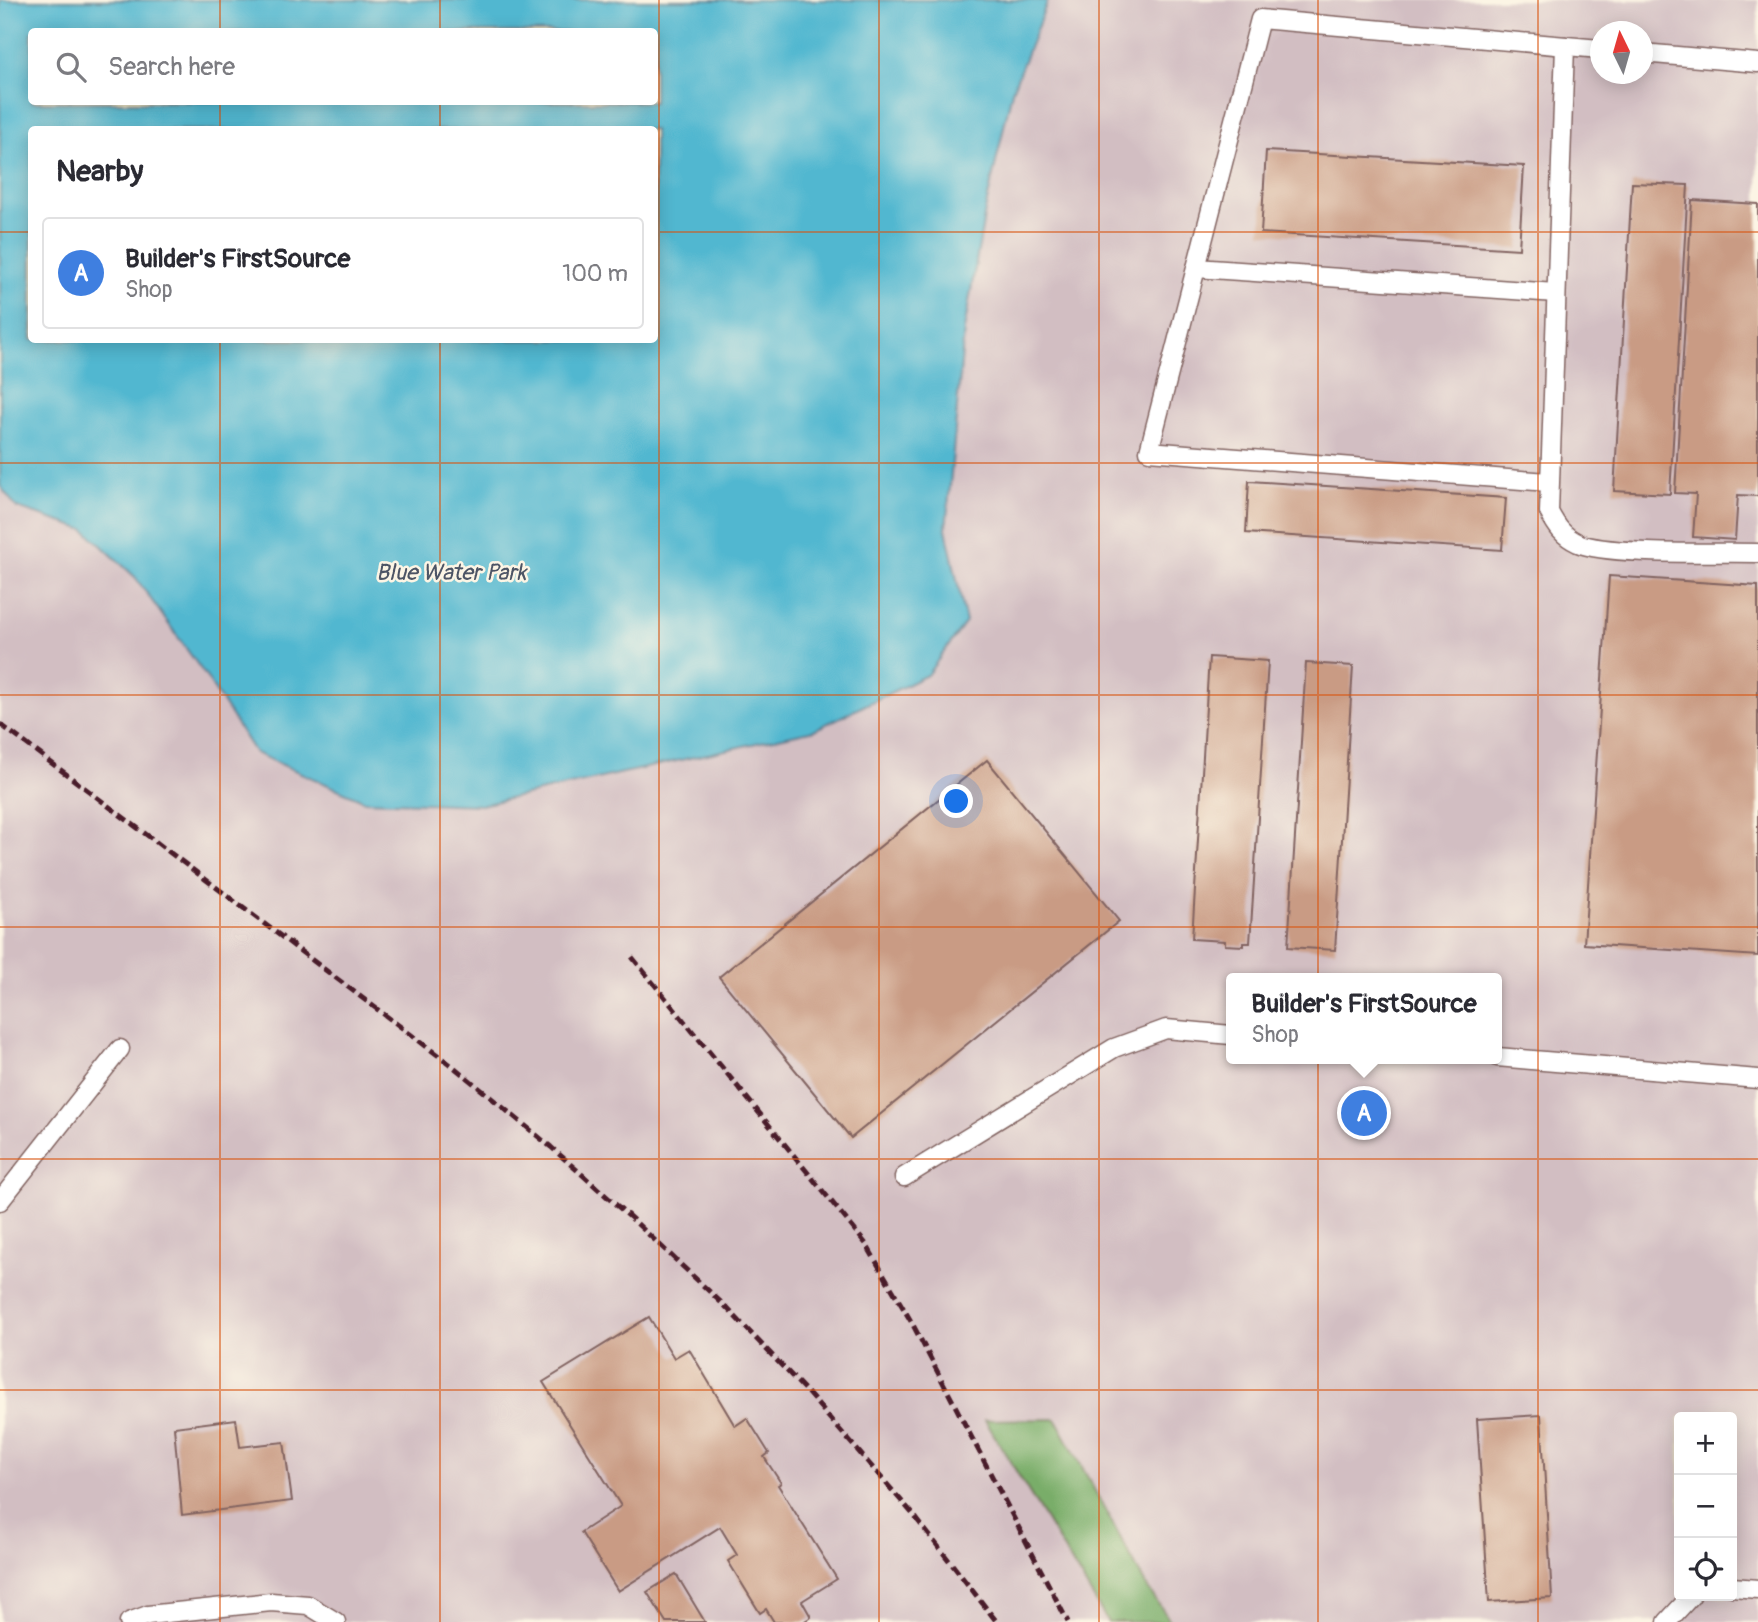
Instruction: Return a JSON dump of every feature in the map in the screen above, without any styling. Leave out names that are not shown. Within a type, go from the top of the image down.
[{"type":"lane","points":[[1548,482],[1149,451],[1261,19],[1590,48]]},
{"type":"lane","points":[[1565,46],[1549,512],[1559,531],[1580,544],[1617,549],[1758,554]]},
{"type":"lane","points":[[1653,54],[1758,63]]},
{"type":"lane","points":[[1196,268],[1556,293]]},
{"type":"lane","points":[[904,1177],[1114,1048],[1166,1029],[1226,1035]]},
{"type":"lane","points":[[0,1201],[120,1049]]},
{"type":"lane","points":[[1502,1057],[1758,1079]]},
{"type":"lane","points":[[1737,1587],[1758,1589]]},
{"type":"lane","points":[[1667,1622],[1686,1601]]},
{"type":"lane","points":[[129,1622],[148,1615],[271,1602],[307,1605],[336,1622]]},
{"type":"shaded area","points":[[0,0],[1758,0],[1758,1622],[0,1622]]},
{"type":"green space","points":[[1056,1419],[1147,1587],[1171,1622],[1108,1622],[985,1420]]},
{"type":"water","name":"Blue Water Park","points":[[0,0],[1048,0],[1012,91],[985,211],[964,330],[946,529],[966,622],[927,675],[814,730],[481,805],[365,801],[255,753],[205,675],[135,577],[85,530],[17,508],[0,486]]},
{"type":"building","points":[[1266,151],[1524,166],[1519,249],[1261,233]]},
{"type":"building","points":[[1632,183],[1688,185],[1670,494],[1614,491]]},
{"type":"building","points":[[1692,200],[1758,204],[1758,496],[1738,495],[1735,540],[1693,537],[1696,494],[1675,493]]},
{"type":"building","points":[[1249,481],[1506,498],[1502,550],[1246,533]]},
{"type":"building","points":[[1609,576],[1758,586],[1758,956],[1584,944]]},
{"type":"building","points":[[1209,657],[1268,661],[1250,943],[1243,943],[1243,946],[1225,945],[1225,941],[1192,939]]},
{"type":"building","points":[[1306,663],[1353,666],[1335,950],[1288,947]]},
{"type":"building","points":[[987,760],[1119,921],[851,1138],[719,977]]},
{"type":"building","points":[[649,1317],[674,1358],[689,1349],[735,1426],[747,1418],[769,1453],[764,1457],[781,1483],[778,1485],[837,1579],[802,1601],[811,1617],[803,1622],[774,1622],[766,1609],[760,1613],[728,1561],[737,1555],[720,1527],[618,1591],[581,1532],[621,1506],[543,1382]]},
{"type":"building","points":[[1541,1415],[1552,1598],[1489,1602],[1477,1419]]},
{"type":"building","points":[[236,1419],[240,1447],[284,1442],[292,1501],[182,1515],[174,1427]]},
{"type":"building","points":[[676,1574],[705,1622],[666,1622],[647,1592]]},
{"type":"railway","points":[[0,724],[455,1068],[551,1147],[631,1218],[726,1307],[806,1391],[912,1513],[997,1622]]},
{"type":"railway","points":[[632,957],[866,1244],[912,1323],[1068,1622]]},
{"type":"place","name":"Builder's FirstSource","points":[[1364,1113]]}]
